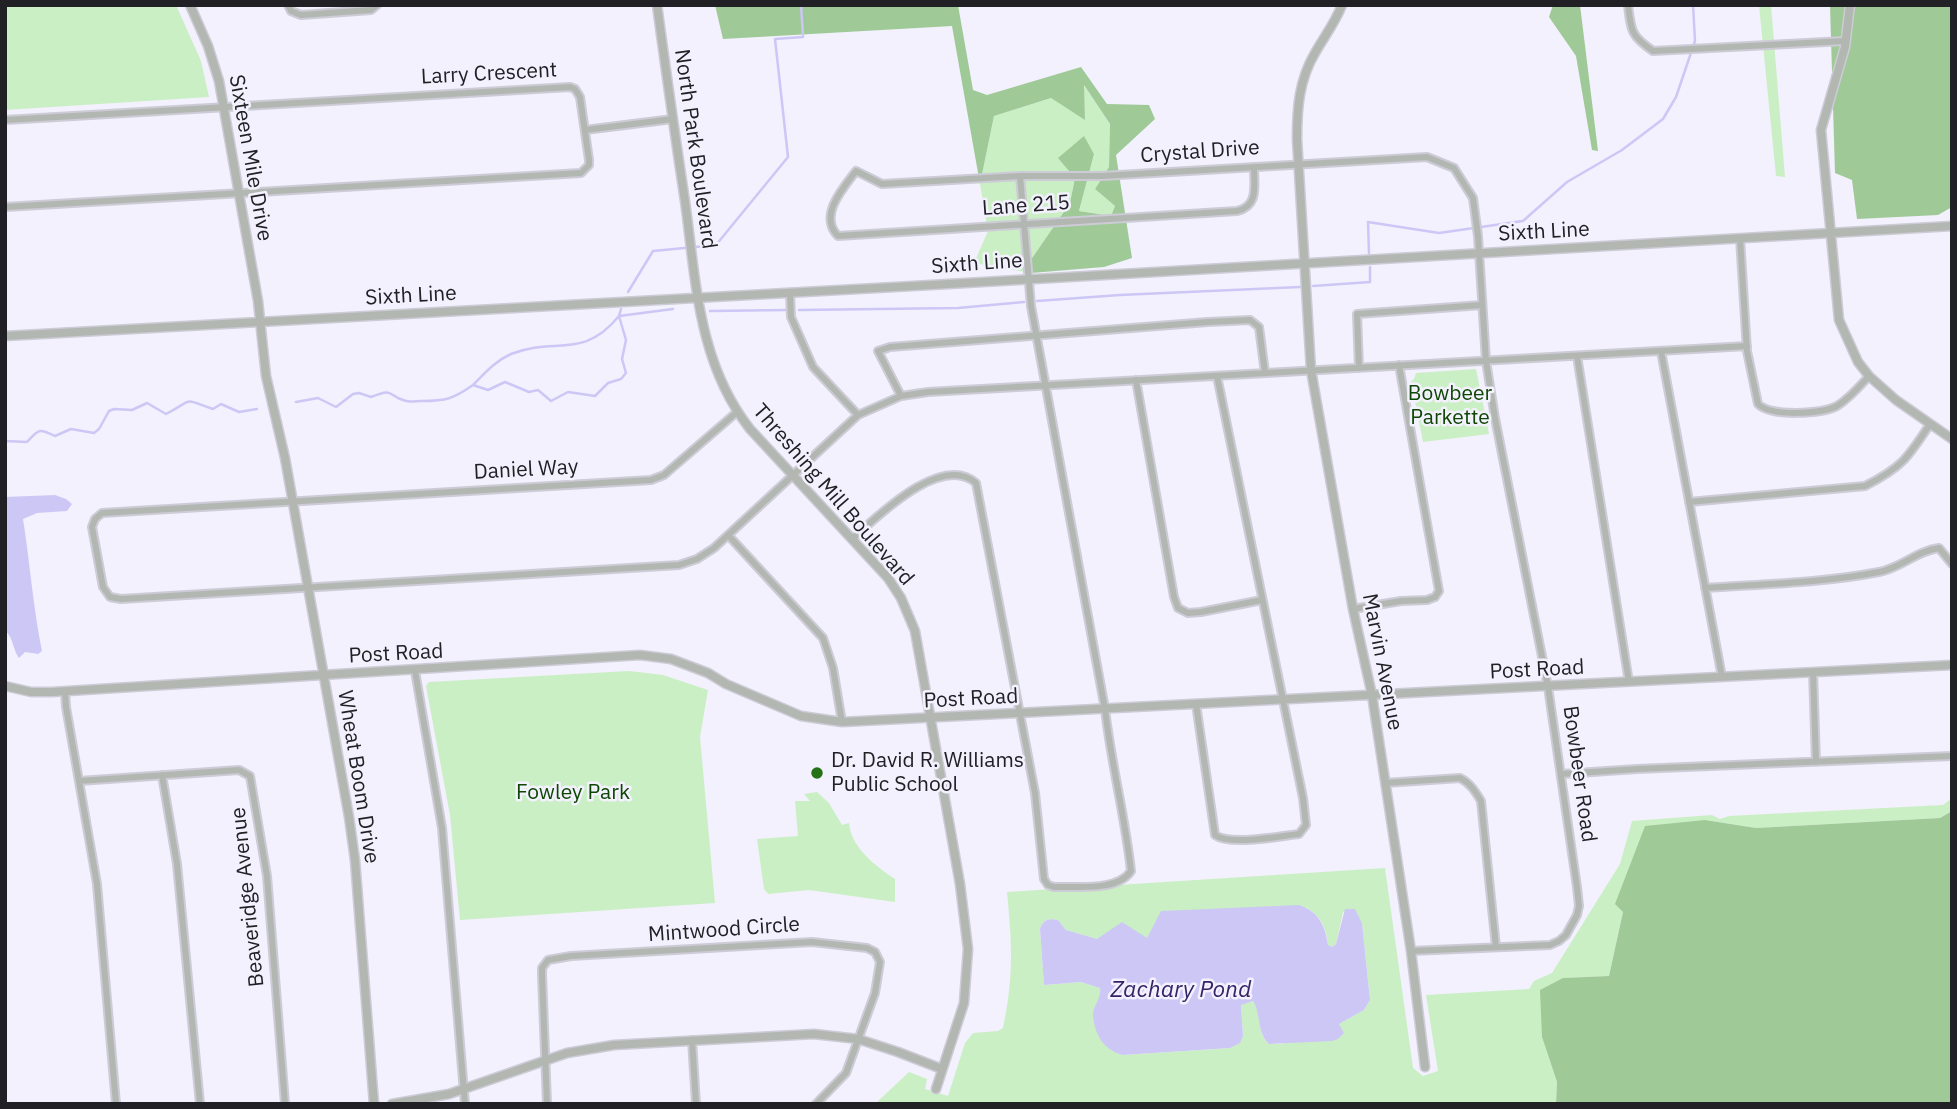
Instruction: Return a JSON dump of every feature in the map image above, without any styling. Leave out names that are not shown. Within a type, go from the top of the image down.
[{"type":"street","name":"Sixteen Mile Drive","points":[[190,5],[213,60],[224,107],[260,322]]},
{"type":"street","points":[[288,5],[300,15],[371,10],[377,5]]},
{"type":"street","name":"North Park Boulevard","points":[[657,5],[697,298]]},
{"type":"street","name":"Marvin Avenue","points":[[1342,5],[1331,30],[1315,52],[1303,80],[1297,111],[1311,370],[1353,609],[1372,695],[1411,951],[1425,1067]]},
{"type":"street","points":[[1628,5],[1631,26],[1637,41],[1653,51],[1845,41]]},
{"type":"street","points":[[1850,5],[1845,41],[1821,130],[1839,320],[1858,362],[1869,376],[1896,400],[1952,439]]},
{"type":"street","name":"Larry Crescent","points":[[5,120],[570,88],[575,89],[580,97],[589,165],[581,173],[239,194]]},
{"type":"street","points":[[585,130],[673,119]]},
{"type":"street","name":"Crystal Drive","points":[[856,171],[882,184],[1020,176],[1102,176],[1427,156],[1454,168],[1474,198],[1478,253]]},
{"type":"street","name":"Lane 215","points":[[856,171],[844,187],[830,215],[832,229],[838,236],[1243,210],[1254,199],[1254,167]]},
{"type":"street","points":[[852,539],[892,503],[921,484],[958,476],[969,477],[976,483],[1035,793],[1044,879],[1048,885],[1054,887],[1122,881],[1131,871],[1105,709],[1037,337],[1028,279],[1020,176]]},
{"type":"street","points":[[5,207],[239,194]]},
{"type":"street","name":"Sixth Line","points":[[5,336],[1952,226]]},
{"type":"street","points":[[1740,238],[1747,346],[1758,404],[1767,410],[1811,412],[1829,409],[1846,399],[1869,376]]},
{"type":"street","name":"Bowbeer Road","points":[[1411,951],[1550,944],[1566,935],[1579,906],[1548,687],[1486,360],[1478,253]]},
{"type":"street","points":[[790,293],[791,317],[813,367],[858,415]]},
{"type":"street","name":"Threshing Mill Boulevard","points":[[697,298],[709,352],[737,412],[888,578],[905,604],[915,631],[960,884],[968,949],[964,1003],[936,1089]]},
{"type":"street","points":[[1359,368],[1357,314],[1482,305]]},
{"type":"street","points":[[901,396],[878,351],[890,347],[1208,322],[1250,320],[1259,327],[1265,373]]},
{"type":"street","name":"Wheat Boom Drive","points":[[260,322],[355,860],[374,1104]]},
{"type":"street","points":[[307,587],[670,566],[697,559],[728,535],[858,415],[901,396],[928,391],[1747,346]]},
{"type":"street","points":[[1661,351],[1722,677]]},
{"type":"street","points":[[1577,356],[1629,682]]},
{"type":"street","points":[[1353,609],[1401,601],[1427,600],[1434,597],[1438,591],[1399,365]]},
{"type":"street","points":[[1196,704],[1215,835],[1221,839],[1237,839],[1299,834],[1306,825],[1303,798],[1217,376]]},
{"type":"street","points":[[1136,380],[1178,608],[1188,612],[1201,612],[1262,600]]},
{"type":"street","name":"Daniel Way","points":[[307,587],[110,597],[103,587],[92,531],[95,519],[107,512],[651,480],[664,475],[737,412]]},
{"type":"street","points":[[1689,502],[1865,486],[1891,473],[1910,455],[1930,424]]},
{"type":"street","points":[[728,535],[823,638],[833,668],[842,722]]},
{"type":"street","points":[[1705,588],[1836,579],[1883,571],[1906,562],[1916,554],[1939,548],[1952,565]]},
{"type":"street","name":"Post Road","points":[[5,686],[31,692],[65,691],[640,655],[671,659],[708,673],[726,684],[801,716],[842,722],[1952,665]]},
{"type":"street","points":[[415,671],[442,828],[465,1104]]},
{"type":"street","points":[[1813,673],[1816,762]]},
{"type":"street","points":[[65,691],[97,884],[116,1104]]},
{"type":"street","points":[[1562,774],[1952,756]]},
{"type":"street","name":"Beaveridge Avenue","points":[[79,781],[239,771],[250,776],[267,876],[285,1104]]},
{"type":"street","points":[[162,775],[177,864],[200,1104]]},
{"type":"street","points":[[1385,783],[1460,778],[1474,789],[1480,801],[1496,947]]},
{"type":"street","name":"Mintwood Circle","points":[[547,1104],[542,968],[551,958],[812,942],[867,948],[878,954],[880,962],[875,993],[846,1073],[816,1104]]},
{"type":"street","points":[[392,1104],[432,1098],[545,1060],[599,1046],[801,1033],[858,1039],[942,1069]]},
{"type":"street","points":[[692,1040],[696,1104]]},
{"type":"green space","points":[[5,5],[176,5],[201,61],[209,97],[5,110]]},
{"type":"green space","points":[[715,5],[958,5],[973,90],[987,95],[1081,67],[1107,104],[1149,105],[1155,119],[1116,155],[1132,258],[1104,267],[1031,273],[1028,264],[1070,203],[1075,178],[1058,158],[1084,136],[1094,154],[1079,211],[1111,216],[1115,206],[1095,189],[1109,167],[1110,124],[1084,85],[1085,120],[1051,98],[994,116],[980,184],[952,26],[723,39]]},
{"type":"green space","points":[[1553,5],[1580,5],[1598,151],[1592,150],[1576,56],[1549,17]]},
{"type":"green space","points":[[1759,5],[1771,5],[1785,177],[1776,176]]},
{"type":"green space","points":[[1830,5],[1952,5],[1952,207],[1938,215],[1857,219],[1852,180],[1835,173]]},
{"type":"green space","points":[[1083,84],[1110,124],[1109,167],[1095,189],[1115,206],[1111,216],[1079,211],[1094,154],[1083,136],[1070,203],[1028,264],[1031,273],[974,263],[988,231],[980,184],[994,116],[1051,98],[1085,119]]},
{"type":"green space","name":"Bowbeer Parkette","points":[[1476,369],[1489,434],[1423,442],[1411,381],[1416,373]]},
{"type":"green space","name":"Fowley Park","points":[[629,671],[663,675],[708,690],[700,737],[715,903],[460,920],[450,815],[426,686],[429,682]]},
{"type":"green space","points":[[817,792],[829,803],[842,825],[849,823],[854,840],[866,856],[895,879],[895,902],[809,890],[768,894],[764,889],[757,839],[798,836],[795,801],[810,801],[804,794]]},
{"type":"green space","points":[[1952,798],[1952,811],[1940,818],[1756,828],[1705,820],[1623,912],[1609,976],[1563,978],[1542,1037],[1557,1082],[1556,1104],[875,1104],[909,1072],[927,1079],[925,1089],[948,1096],[965,1043],[973,1033],[998,1031],[1003,1028],[1011,960],[1007,892],[1385,868],[1413,1068],[1423,1076],[1438,1071],[1426,995],[1529,989],[1534,981],[1552,973],[1620,864],[1632,821],[1712,815],[1720,819],[1729,816],[1943,805]],"holes":[[[1307,908],[1322,924],[1328,945],[1332,947],[1336,944],[1343,912],[1362,923],[1370,1000],[1364,1010],[1339,1024],[1340,1027],[1281,1044],[1269,1044],[1262,1035],[1253,1001],[1241,1004],[1243,1036],[1230,1048],[1122,1055],[1103,1042],[1097,1029],[1096,1013],[1100,988],[1081,982],[1044,985],[1040,929],[1044,921],[1049,919],[1058,920],[1066,930],[1097,939],[1148,939]]]},
{"type":"green space","points":[[1952,811],[1952,1104],[1556,1104],[1557,1082],[1542,1037],[1540,990],[1563,978],[1609,976],[1623,912],[1615,904],[1645,826],[1705,820],[1756,828],[1940,818]]},
{"type":"water","points":[[55,495],[72,504],[67,511],[37,513],[23,519],[42,651],[38,654],[25,652],[19,658],[11,638],[6,631],[5,633],[5,497]]},
{"type":"water","name":"Zachary Pond","points":[[1299,905],[1312,911],[1320,920],[1328,945],[1332,947],[1336,944],[1345,909],[1355,909],[1362,923],[1370,1000],[1364,1010],[1339,1024],[1344,1033],[1332,1041],[1269,1044],[1263,1035],[1253,1001],[1241,1005],[1243,1036],[1240,1043],[1230,1048],[1122,1055],[1105,1045],[1094,1023],[1093,1012],[1100,996],[1100,988],[1081,982],[1044,985],[1040,929],[1047,920],[1058,920],[1066,930],[1097,939],[1122,922],[1147,938],[1161,911]]},
{"type":"waterway","points":[[628,292],[653,251],[716,245],[788,157],[775,39],[803,37],[801,5]]},
{"type":"waterway","points":[[1369,253],[1368,222],[1439,233],[1523,221],[1567,182],[1622,150],[1663,119],[1676,97],[1695,41],[1693,5]]},
{"type":"waterway","points":[[1313,286],[1370,282],[1370,267]]},
{"type":"waterway","points":[[1037,301],[1300,287]]},
{"type":"waterway","points":[[799,310],[958,308],[1024,302]]},
{"type":"waterway","points":[[296,402],[318,398],[336,407],[353,394],[359,393],[371,397],[388,393],[408,401],[437,400],[454,396],[473,385],[488,390],[505,382],[529,392],[538,390],[551,401],[568,392],[595,396],[608,383],[621,379],[626,373],[622,359],[626,340],[619,316],[621,309]]},
{"type":"waterway","points":[[473,385],[495,364],[511,354],[527,349],[580,343],[606,330],[619,316],[673,309]]},
{"type":"waterway","points":[[710,311],[786,310]]},
{"type":"waterway","points":[[5,441],[27,442],[40,431],[55,436],[71,429],[94,433],[109,411],[132,410],[147,403],[166,414],[188,402],[213,409],[221,404],[239,412],[257,409]]},
{"type":"place","name":"Dr. David R. Williams Public School","points":[[817,773]]}]
